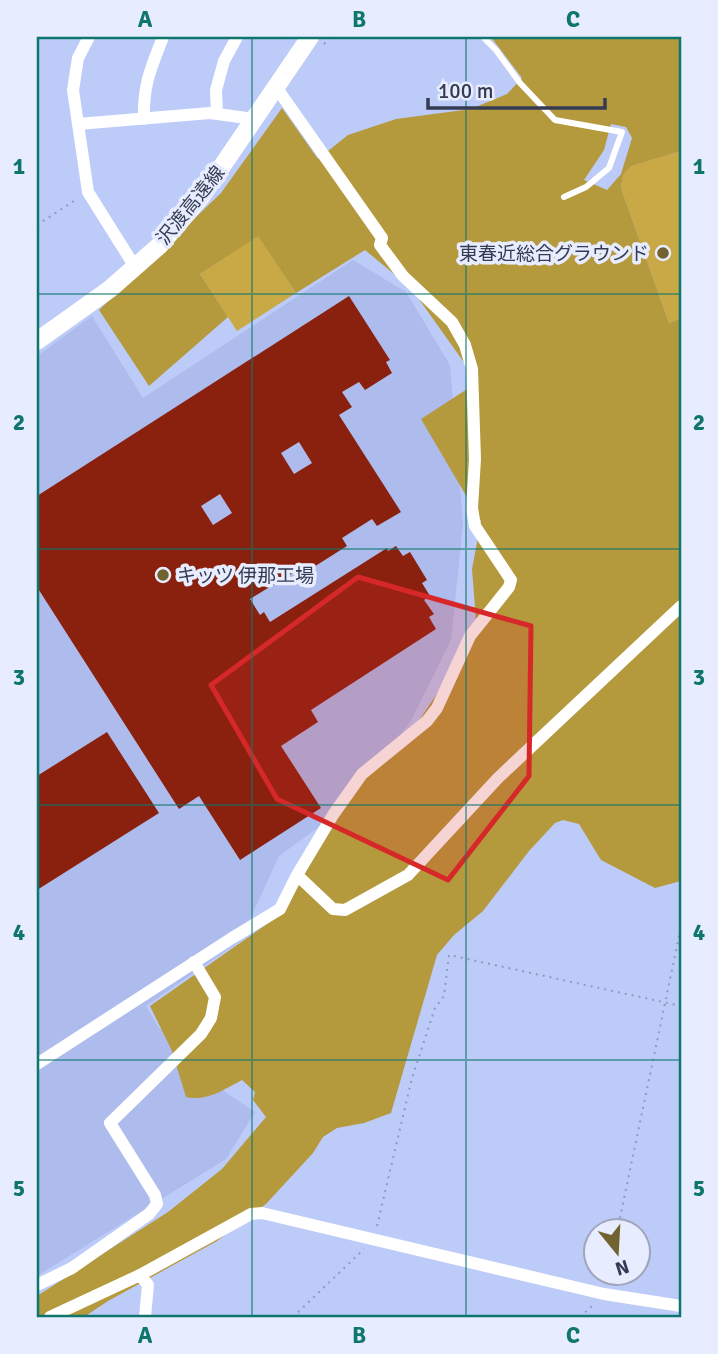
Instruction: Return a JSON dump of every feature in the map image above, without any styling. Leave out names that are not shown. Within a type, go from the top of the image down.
[{"type":"main road","name":"沢渡高遠線","points":[[37,341],[110,289],[160,245],[201,197],[310,37]]},
{"type":"street","points":[[89,37],[79,58],[73,90],[88,192],[135,267]]},
{"type":"street","points":[[144,119],[143,99],[147,79],[154,54],[163,37]]},
{"type":"street","points":[[217,114],[216,90],[224,61],[237,37]]},
{"type":"street","points":[[37,1064],[279,909],[296,875],[362,774],[427,721],[437,708],[470,636],[509,587],[511,580],[475,526],[472,508],[475,459],[472,369],[465,345],[452,322],[403,276],[380,245],[382,238],[275,87]]},
{"type":"street","points":[[78,124],[217,114],[254,119]]},
{"type":"street","points":[[296,875],[333,909],[345,910],[408,875],[498,778],[681,606]]},
{"type":"street","points":[[37,1285],[72,1268],[149,1214],[157,1204],[155,1195],[110,1123],[201,1034],[211,1018],[215,997],[194,962]]},
{"type":"street","points":[[50,1317],[140,1275],[251,1214],[262,1213],[604,1294],[681,1306]]},
{"type":"street","points":[[140,1275],[148,1285],[145,1317]]},
{"type":"lane","points":[[483,37],[520,83],[555,120],[622,132],[609,169],[586,187],[564,197]]},
{"type":"path","points":[[37,225],[88,192]]},
{"type":"path","points":[[620,1218],[681,927]]},
{"type":"path","points":[[293,1317],[374,1239],[412,1078],[435,1008],[444,996],[449,955],[681,1006]]},
{"type":"highlighted area","points":[[358,577],[531,626],[529,776],[448,880],[277,799],[211,685]]},
{"type":"shaded area","points":[[491,37],[681,37],[681,151],[631,166],[623,175],[621,188],[669,323],[681,318],[681,881],[655,888],[601,860],[579,824],[563,820],[555,823],[529,851],[483,911],[454,935],[437,955],[391,1113],[364,1123],[337,1128],[323,1137],[313,1153],[266,1204],[217,1241],[84,1317],[37,1317],[37,1296],[168,1212],[222,1169],[266,1117],[253,1100],[255,1092],[242,1080],[208,1096],[186,1097],[172,1051],[150,1006],[284,912],[333,822],[363,780],[402,746],[477,634],[472,569],[481,521],[421,419],[478,382],[411,288],[365,250],[296,293],[258,236],[200,274],[228,317],[149,386],[99,310],[221,193],[282,108],[318,159],[348,135],[396,119],[471,109],[507,94],[522,78]],"holes":[[[611,124],[626,127],[632,138],[621,174],[607,190],[584,180],[604,150]]]},
{"type":"shaded area","name":"東春近総合グラウンド","points":[[681,151],[681,318],[669,323],[621,188],[623,175],[630,166]]},
{"type":"shaded area","points":[[258,235],[296,293],[237,331],[200,274]]},
{"type":"shaded area","name":"キッツ 伊那工場","points":[[353,260],[406,292],[450,365],[463,525],[451,640],[412,719],[349,805],[279,856],[240,941],[146,1006],[158,1026],[196,1072],[255,1112],[226,1159],[37,1276],[37,356],[92,316],[143,398]]},
{"type":"building","name":"キッツ 伊那工場","points":[[349,296],[390,360],[386,362],[392,373],[365,390],[359,382],[342,392],[352,407],[339,415],[401,512],[377,526],[372,519],[342,538],[347,546],[309,570],[306,565],[250,599],[260,615],[264,612],[270,622],[387,548],[388,551],[396,546],[403,556],[410,552],[427,580],[422,583],[430,596],[424,600],[434,614],[429,617],[436,629],[311,710],[318,722],[281,746],[321,808],[240,860],[199,796],[179,809],[37,587],[37,496]],"holes":[[[299,442],[312,463],[294,474],[281,453]],[[220,494],[232,513],[213,525],[201,506]]]},
{"type":"building","points":[[107,732],[159,813],[37,890],[37,776]]},
{"type":"place","name":"東春近総合グラウンド","points":[[663,253]]},
{"type":"place","name":"キッツ 伊那工場","points":[[163,575]]}]
